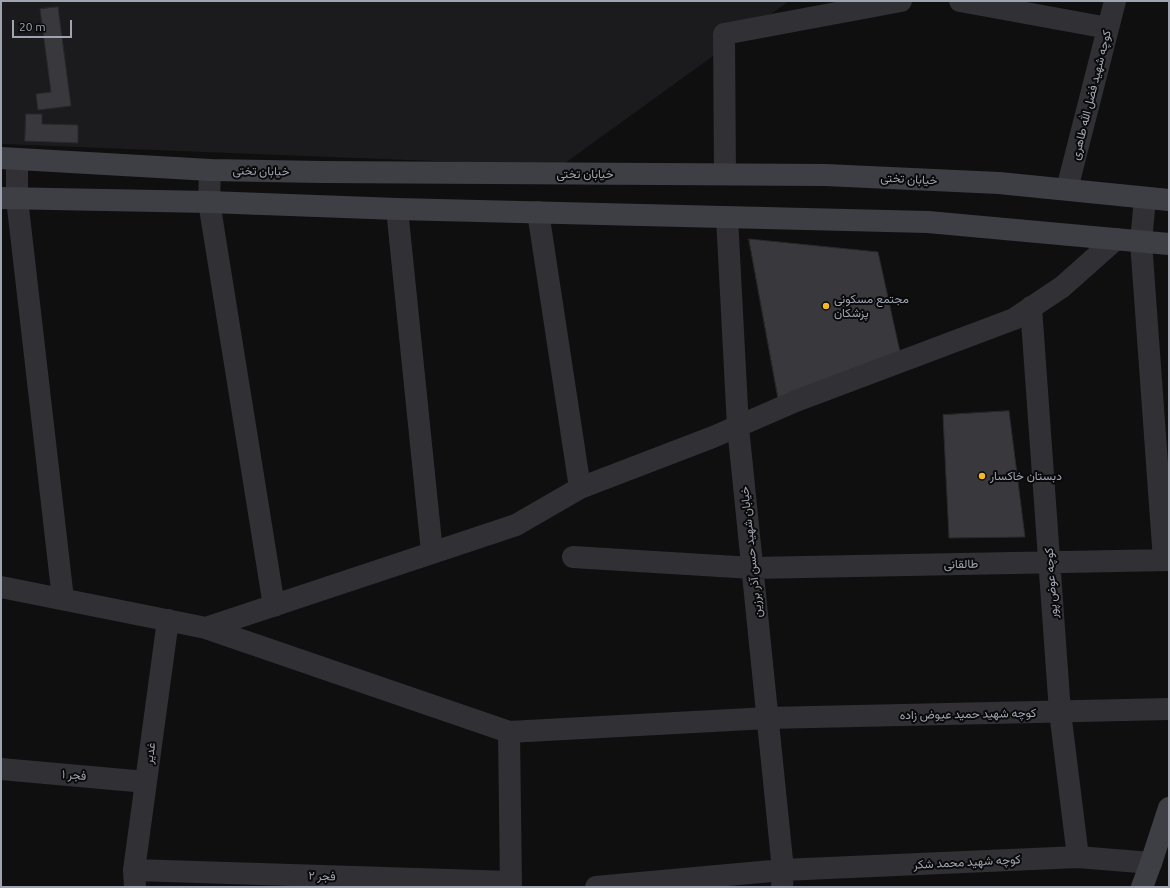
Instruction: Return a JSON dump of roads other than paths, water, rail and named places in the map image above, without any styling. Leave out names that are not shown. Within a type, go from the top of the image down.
[{"type":"main road","name":"خیابان تختی","points":[[9,159],[210,170],[825,175],[999,183],[1169,200]]},
{"type":"main road","points":[[9,198],[209,202],[397,209],[928,222],[1169,244]]},
{"type":"main road","points":[[1142,887],[1169,808]]},
{"type":"street","points":[[725,174],[724,34],[901,1]]},
{"type":"street","points":[[960,1],[1108,28]]},
{"type":"street","name":"کوچه شهید فضل الله طاهری","points":[[1067,189],[1115,1]]},
{"type":"street","points":[[9,159],[9,198],[63,599]]},
{"type":"street","points":[[210,170],[209,202],[274,606]]},
{"type":"street","points":[[1145,198],[1141,242],[1166,560]]},
{"type":"street","points":[[397,209],[432,552]]},
{"type":"street","points":[[538,212],[580,488]]},
{"type":"street","name":"خیابان شهید حسن آذر برزین","points":[[727,217],[738,427],[783,879]]},
{"type":"street","points":[[206,628],[516,524],[580,488],[738,427],[796,401],[1014,319],[1062,287],[1116,238]]},
{"type":"street","name":"کوچه عوض پور","points":[[1031,307],[1060,712],[1078,857]]},
{"type":"street","name":"طالقانی","points":[[574,557],[752,568],[1166,560]]},
{"type":"street","points":[[1,587],[206,628],[509,732],[511,884]]},
{"type":"street","name":"غدیر","points":[[135,878],[146,782],[168,620]]},
{"type":"street","name":"کوچه شهید حمید عیوض زاده","points":[[509,732],[768,718],[1169,709]]},
{"type":"street","name":"فجر ۱","points":[[1,769],[146,782]]},
{"type":"street","name":"کوچه شهید محمد شکر","points":[[596,887],[783,879],[1078,857],[1151,863]]},
{"type":"street","name":"فجر ۲","points":[[135,878],[511,884]]},
{"type":"place","name":"مجتمع مسکونی پزشکان","points":[[826,306]]},
{"type":"place","name":"دبستان خاکسار","points":[[982,476]]}]
